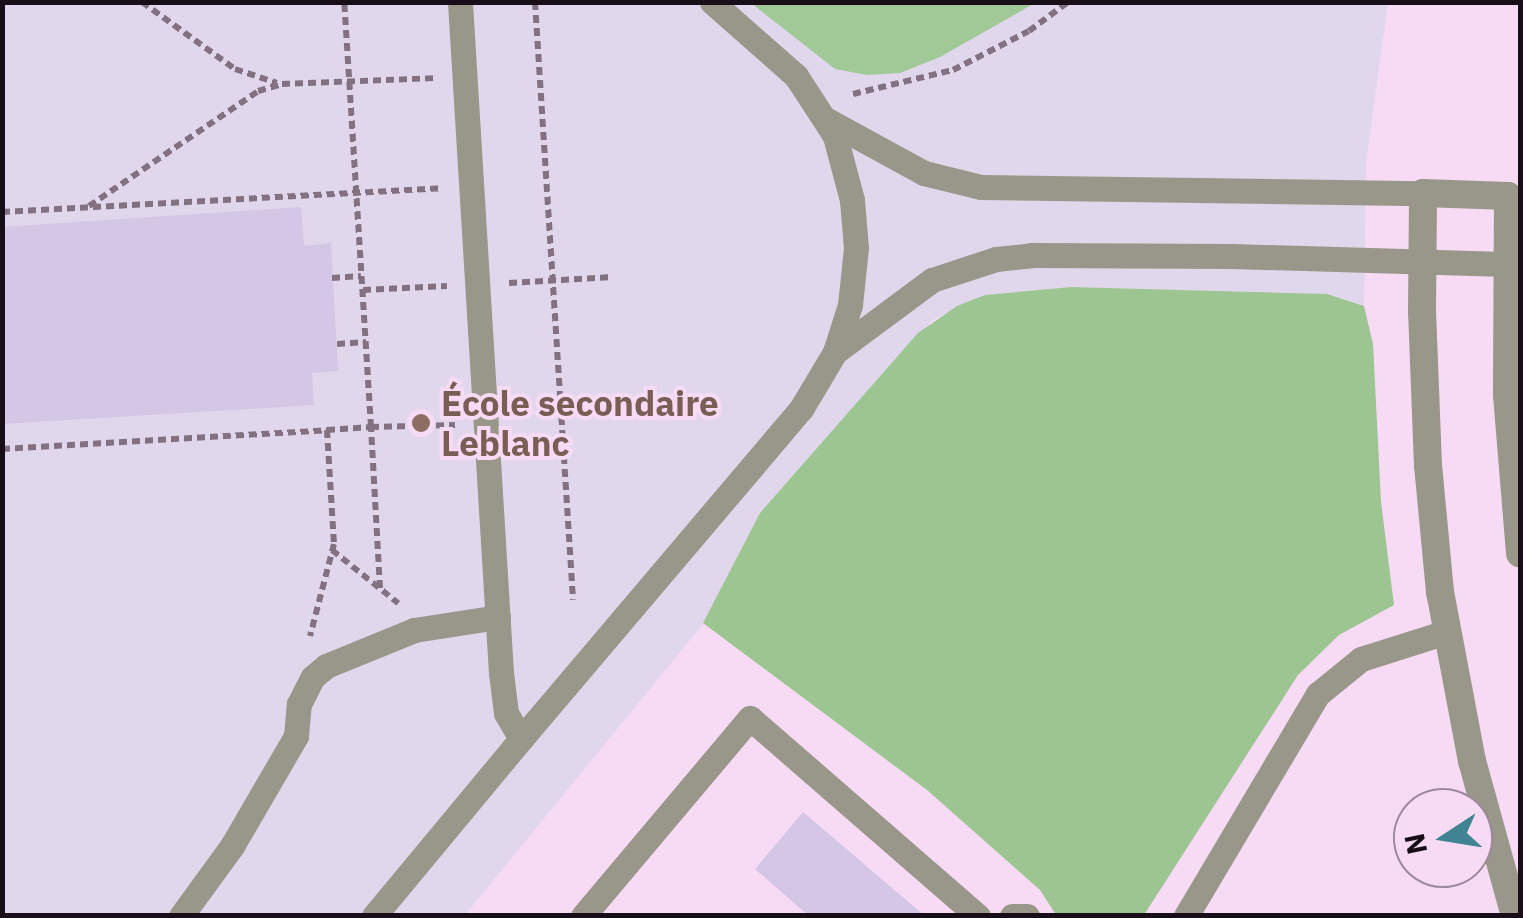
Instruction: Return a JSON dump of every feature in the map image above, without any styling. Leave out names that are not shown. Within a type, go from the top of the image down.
[{"type":"street","points":[[1515,916],[1472,761],[1446,632],[1428,466],[1423,192],[1508,196],[1507,395],[1520,553]]},
{"type":"lane","points":[[460,2],[504,700],[521,740]]},
{"type":"lane","points":[[374,916],[741,484],[801,409],[836,352],[850,305],[856,248],[846,168],[827,120],[774,54],[712,2]]},
{"type":"lane","points":[[827,120],[924,173],[981,187],[1423,192]]},
{"type":"lane","points":[[836,352],[932,280],[996,258],[1032,254],[1214,256],[1505,264]]},
{"type":"lane","points":[[182,916],[232,846],[296,736],[298,704],[313,676],[326,666],[414,630],[498,617]]},
{"type":"lane","points":[[1186,916],[1318,694],[1361,659],[1446,632]]},
{"type":"lane","points":[[584,916],[750,718],[978,916]]},
{"type":"lane","points":[[1012,916],[1027,916]]},
{"type":"path","points":[[142,2],[234,69],[282,84]]},
{"type":"path","points":[[344,2],[380,588]]},
{"type":"path","points":[[535,2],[573,600]]},
{"type":"path","points":[[853,94],[954,70],[1028,31],[1068,2]]},
{"type":"path","points":[[88,207],[258,91],[282,84],[465,77]]},
{"type":"path","points":[[2,212],[471,186]]},
{"type":"path","points":[[332,278],[362,276]]},
{"type":"path","points":[[528,282],[613,278]]},
{"type":"path","points":[[337,344],[366,342]]},
{"type":"path","points":[[2,449],[486,424]]},
{"type":"path","points":[[308,643],[332,550],[327,430]]},
{"type":"path","points":[[332,550],[400,604]]},
{"type":"shaded area","name":"École secondaire Leblanc","points":[[2,3],[1388,3],[1366,163],[1364,306],[1327,294],[1071,287],[985,295],[933,320],[760,513],[703,624],[465,915],[3,915]]},
{"type":"green space","points":[[751,3],[1035,3],[940,57],[900,73],[867,75],[835,69]]},
{"type":"green space","points":[[1071,287],[1327,294],[1364,306],[1373,344],[1381,502],[1394,605],[1339,635],[1298,675],[1144,915],[1056,915],[1040,890],[927,790],[703,623],[760,513],[918,333],[957,306],[985,295]]},
{"type":"building","points":[[301,207],[304,246],[331,243],[338,371],[312,373],[314,405],[2,424],[2,227]]},
{"type":"building","points":[[803,812],[925,916],[809,916],[755,869]]},
{"type":"place","name":"École secondaire Leblanc","points":[[421,423]]}]
